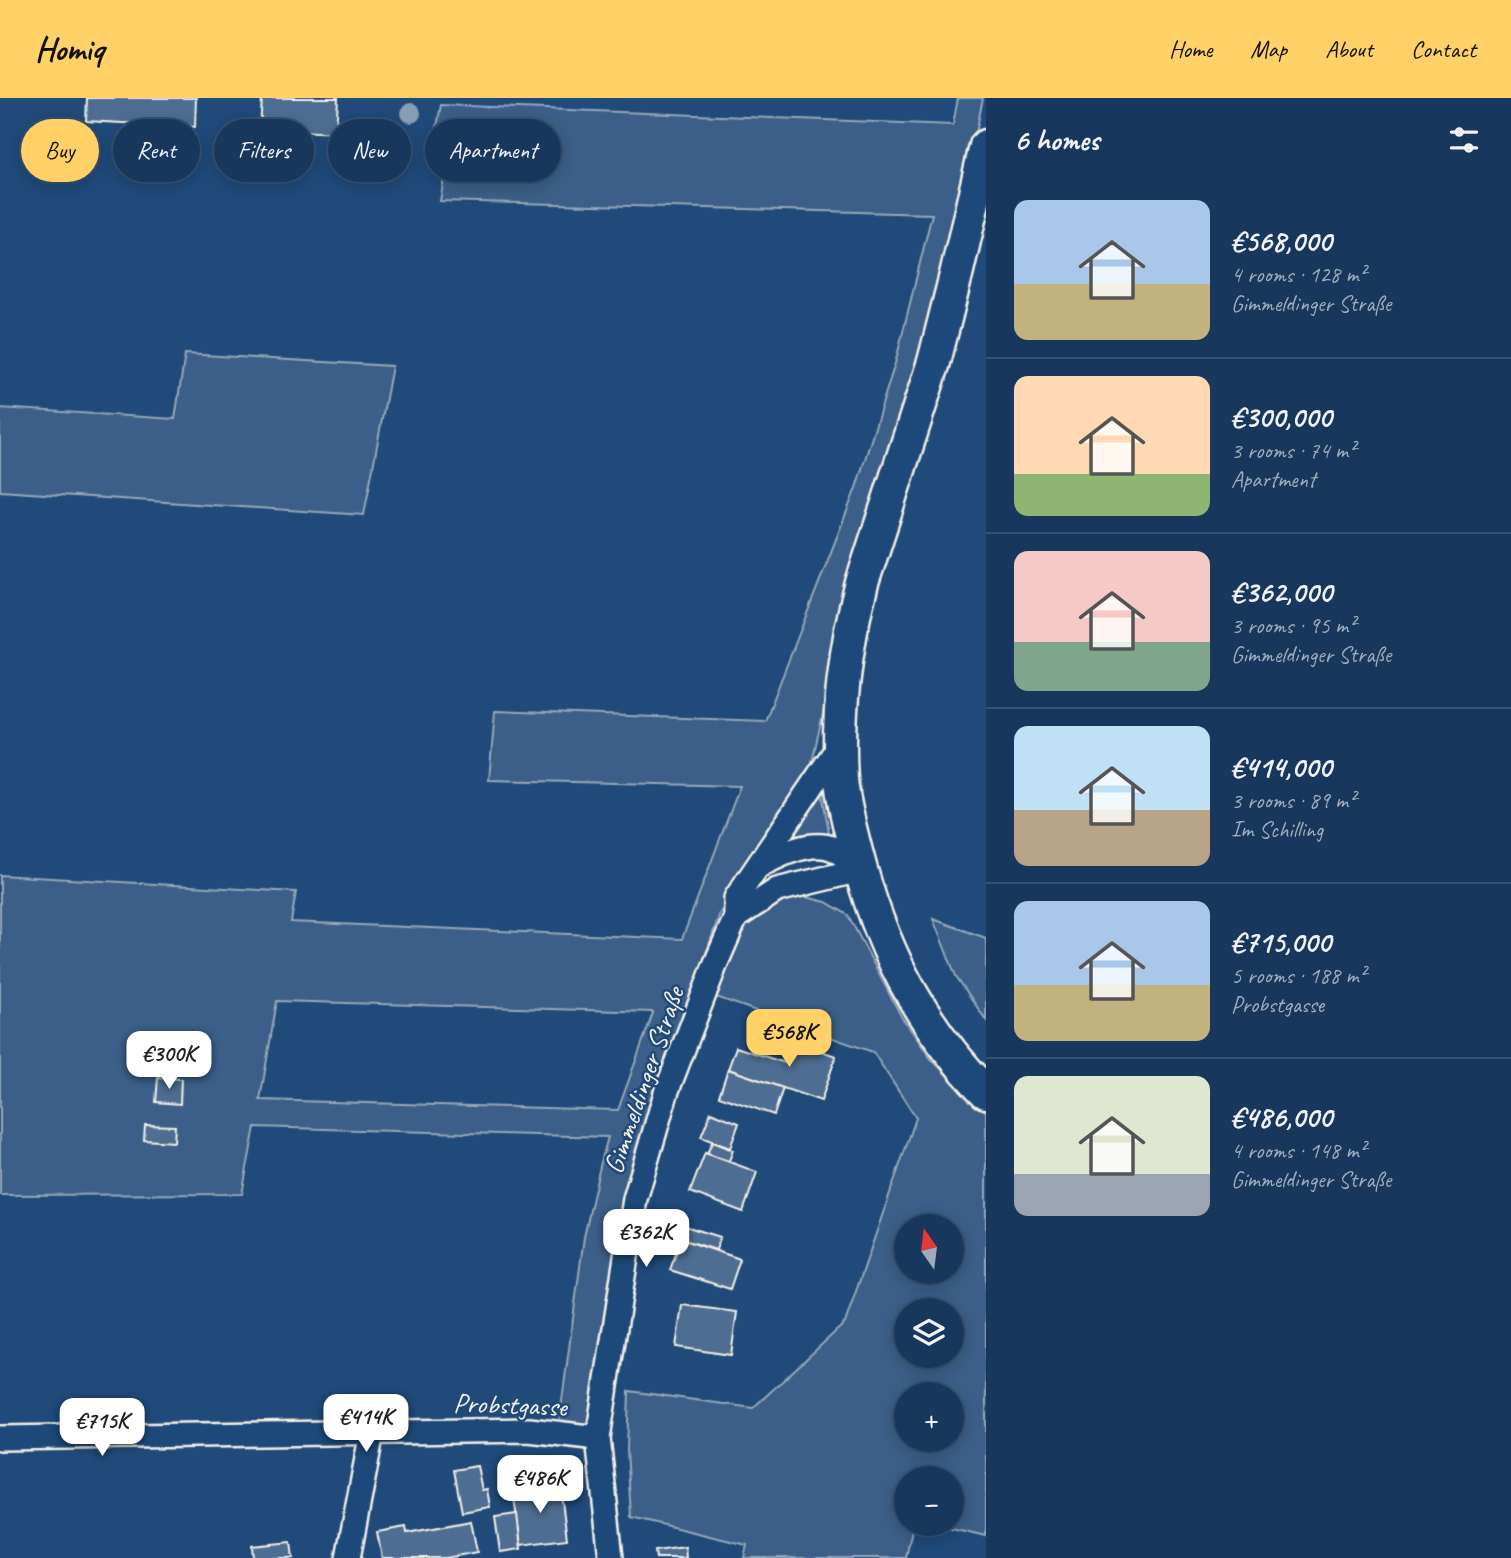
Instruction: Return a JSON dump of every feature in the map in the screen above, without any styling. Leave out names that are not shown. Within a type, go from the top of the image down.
[{"type":"street","points":[[986,145],[934,362],[853,615],[846,653],[841,743],[841,780],[847,819],[872,909],[886,943],[925,1019],[964,1069],[986,1092]]},
{"type":"street","name":"Gimmeldinger Straße","points":[[611,1558],[597,1438],[635,1199],[666,1093],[736,917],[736,898],[841,743]]},
{"type":"street","points":[[757,867],[781,854],[821,846],[834,849],[860,870]]},
{"type":"street","points":[[736,917],[778,890],[860,870]]},
{"type":"street","name":"Probstgasse","points":[[0,1438],[529,1430],[597,1438]]},
{"type":"street","points":[[348,1558],[372,1432]]},
{"type":"shaded area","points":[[958,98],[983,98],[959,218],[891,462],[833,641],[824,709],[810,771],[760,844],[720,913],[656,1088],[625,1196],[588,1427],[559,1423],[584,1237],[608,1137],[255,1127],[242,1194],[0,1195],[0,875],[296,892],[291,922],[682,939],[740,786],[489,780],[495,711],[765,721],[856,488],[896,360],[932,214],[440,201],[443,182],[561,182],[561,119],[438,119],[441,105],[953,125]],"holes":[[[277,1001],[653,1012],[618,1110],[260,1100]]]},
{"type":"shaded area","points":[[185,354],[392,366],[364,515],[0,491],[0,408],[175,419]]},
{"type":"shaded area","points":[[822,792],[829,832],[793,836],[790,831],[815,793]]},
{"type":"shaded area","points":[[797,895],[826,902],[848,915],[901,1016],[932,1060],[986,1112],[986,1536],[964,1531],[964,1466],[894,1466],[894,1536],[911,1536],[906,1558],[744,1558],[747,1545],[631,1517],[627,1450],[629,1391],[753,1408],[845,1323],[916,1118],[873,1052],[716,997],[742,929],[768,904]]},
{"type":"shaded area","points":[[933,919],[986,938],[986,1020],[956,976]]},
{"type":"building","points":[[87,98],[196,98],[195,119],[113,119],[113,122],[86,119]]},
{"type":"building","points":[[262,98],[338,98],[337,119],[328,119],[328,133],[314,132],[314,119],[261,119]]},
{"type":"building","points":[[793,1041],[836,1056],[821,1101],[728,1069],[736,1047],[785,1063]]},
{"type":"building","points":[[728,1069],[783,1088],[774,1115],[719,1096]]},
{"type":"building","points":[[158,1078],[181,1079],[180,1104],[156,1102]]},
{"type":"building","points":[[711,1112],[739,1123],[730,1148],[701,1137]]},
{"type":"building","points":[[145,1125],[175,1126],[174,1142],[144,1140]]},
{"type":"building","points":[[712,1142],[733,1150],[729,1161],[707,1154]]},
{"type":"building","points":[[705,1153],[757,1172],[743,1212],[690,1192]]},
{"type":"building","points":[[685,1226],[720,1237],[716,1250],[681,1239]]},
{"type":"building","points":[[681,1239],[740,1259],[730,1289],[670,1270]]},
{"type":"building","points":[[682,1305],[737,1312],[731,1355],[676,1347]]},
{"type":"building","points":[[477,1466],[482,1490],[487,1489],[490,1507],[462,1512],[454,1470]]},
{"type":"building","points":[[560,1485],[567,1539],[521,1545],[513,1492]]},
{"type":"building","points":[[517,1514],[521,1549],[500,1552],[495,1517]]},
{"type":"building","points":[[471,1521],[477,1552],[446,1558],[382,1558],[377,1532],[406,1527],[407,1533]]},
{"type":"building","points":[[291,1542],[293,1558],[253,1558],[252,1546]]},
{"type":"building","points":[[685,1547],[686,1558],[656,1558],[655,1551]]}]
